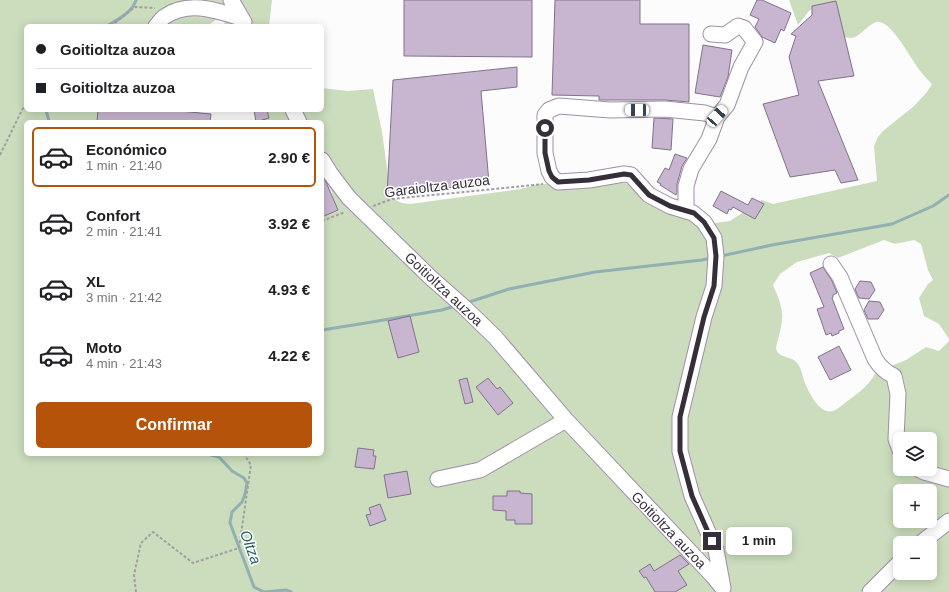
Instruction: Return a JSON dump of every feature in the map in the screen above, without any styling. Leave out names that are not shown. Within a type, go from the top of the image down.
[{"type":"street","points":[[231,0],[244,22]]},
{"type":"street","points":[[158,24],[164,17],[176,9],[185,6],[200,6],[212,9],[244,22]]},
{"type":"street","points":[[686,211],[686,186],[691,170],[709,138],[717,116],[727,105],[741,67],[755,42],[744,28],[738,26],[725,35],[712,34]]},
{"type":"street","points":[[558,182],[552,177],[549,171],[545,153],[546,115],[550,110],[559,106],[610,110],[665,109],[705,113],[717,116]]},
{"type":"street","name":"Goitioltza auzoa","points":[[324,163],[349,198],[424,272],[495,337],[566,420],[725,590]]},
{"type":"street","name":"Goitioltza auzoa","points":[[558,182],[589,180],[624,174],[631,175],[649,195],[670,206],[694,213],[704,222],[714,238],[716,256],[714,286],[704,317],[680,417],[680,451],[692,496],[716,550],[725,590]]},
{"type":"street","points":[[830,264],[840,278],[875,359],[887,374],[894,376],[898,394],[896,432]]},
{"type":"street","points":[[438,479],[480,470],[566,420]]},
{"type":"street","points":[[937,476],[949,479]]},
{"type":"street","points":[[931,536],[949,521]]},
{"type":"street","points":[[870,592],[893,569]]},
{"type":"path","points":[[114,24],[135,7],[157,8]]},
{"type":"path","points":[[0,155],[24,108]]},
{"type":"path","name":"Garaioltza auzoa","points":[[324,220],[344,212],[362,210],[392,199],[558,182]]},
{"type":"path","points":[[136,592],[134,575],[141,543],[153,532],[193,563],[239,548],[251,464],[245,456]]},
{"type":"green space","points":[[0,0],[272,0],[269,24],[224,24],[226,13],[210,24],[24,24],[24,112],[116,112],[118,120],[24,120],[24,456],[324,456],[324,212],[333,202],[333,198],[332,192],[324,178],[324,120],[255,120],[262,112],[324,112],[324,88],[348,91],[373,89],[382,132],[390,189],[395,199],[402,203],[410,204],[521,189],[537,184],[640,184],[646,200],[644,202],[694,219],[715,223],[730,221],[762,200],[773,204],[877,181],[874,146],[878,137],[883,131],[914,106],[932,84],[921,72],[897,36],[880,22],[869,26],[854,37],[845,37],[815,7],[809,11],[798,25],[789,0],[949,0],[949,339],[939,324],[924,316],[919,298],[928,284],[933,280],[928,270],[921,244],[914,240],[895,244],[884,240],[838,258],[829,253],[797,262],[780,274],[773,285],[780,302],[782,313],[781,326],[776,348],[777,351],[779,354],[797,363],[800,367],[804,381],[819,407],[824,410],[833,411],[867,385],[876,372],[906,360],[926,347],[939,351],[949,341],[949,592],[0,592]]},
{"type":"building","points":[[404,0],[532,0],[532,57],[404,56]]},
{"type":"building","points":[[555,0],[640,0],[640,24],[689,24],[689,102],[665,100],[599,100],[599,96],[552,95]]},
{"type":"building","points":[[757,0],[762,0],[791,13],[784,31],[781,29],[775,43],[762,37],[755,27],[759,19],[750,15]]},
{"type":"building","points":[[836,1],[854,76],[818,81],[858,180],[841,183],[835,170],[790,177],[763,104],[799,95],[789,57],[796,36],[791,34],[812,15],[812,6]]},
{"type":"building","points":[[703,45],[732,50],[728,77],[720,97],[695,93]]},
{"type":"building","points":[[517,67],[517,87],[481,91],[489,183],[387,195],[393,80]]},
{"type":"building","points":[[98,112],[190,112],[211,114],[210,120],[97,120]]},
{"type":"building","points":[[254,112],[268,112],[269,118],[256,120]]},
{"type":"building","points":[[654,118],[673,119],[671,150],[652,148]]},
{"type":"building","points":[[675,154],[687,158],[682,166],[677,184],[676,195],[657,182],[665,168],[669,170]]},
{"type":"building","points":[[324,180],[326,182],[338,210],[324,216]]},
{"type":"building","points":[[721,191],[748,205],[752,198],[764,204],[755,219],[733,207],[731,210],[729,209],[727,214],[713,206]]},
{"type":"building","points":[[823,267],[832,281],[837,293],[833,295],[832,298],[844,329],[832,336],[831,333],[826,335],[817,309],[824,307],[810,273]]},
{"type":"building","points":[[860,281],[871,282],[875,290],[869,299],[859,298],[857,294],[855,289]]},
{"type":"building","points":[[869,301],[880,302],[884,310],[878,319],[868,319],[864,310]]},
{"type":"building","points":[[410,316],[419,352],[398,358],[388,321]]},
{"type":"building","points":[[839,346],[851,370],[830,380],[818,357]]},
{"type":"building","points":[[467,378],[473,402],[465,404],[459,380]]},
{"type":"building","points":[[488,378],[497,389],[500,387],[513,403],[498,415],[476,387]]},
{"type":"building","points":[[358,448],[374,450],[373,456],[376,456],[374,469],[355,467]]},
{"type":"building","points":[[407,471],[411,494],[388,498],[384,475]]},
{"type":"building","points":[[507,491],[520,491],[520,493],[532,494],[532,524],[515,524],[515,520],[506,520],[506,511],[493,510],[493,496],[507,496]]},
{"type":"building","points":[[380,504],[386,520],[370,526],[366,515],[371,514],[369,508]]},
{"type":"building","points":[[680,555],[689,564],[678,571],[687,585],[675,592],[655,592],[646,577],[644,578],[639,571],[650,564],[654,571]]},
{"type":"waterway","name":"Oltza","points":[[110,24],[128,12],[136,0]]},
{"type":"waterway","name":"Oltza","points":[[47,112],[49,120]]},
{"type":"waterway","points":[[721,256],[772,245],[892,224],[933,206],[949,195]]},
{"type":"waterway","points":[[466,303],[509,289],[595,272],[711,258]]},
{"type":"waterway","points":[[324,330],[442,310],[455,306]]},
{"type":"waterway","name":"Oltza","points":[[215,456],[219,457],[232,471],[244,478],[247,483],[242,502],[232,512],[230,523],[254,587],[264,592],[286,590],[291,592]]},
{"type":"route","points":[[545,128],[545,153],[549,171],[552,177],[558,182],[589,180],[624,174],[631,175],[649,195],[670,206],[694,213],[704,222],[714,238],[716,256],[714,286],[704,317],[680,417],[680,451],[692,496],[712,541]]}]
